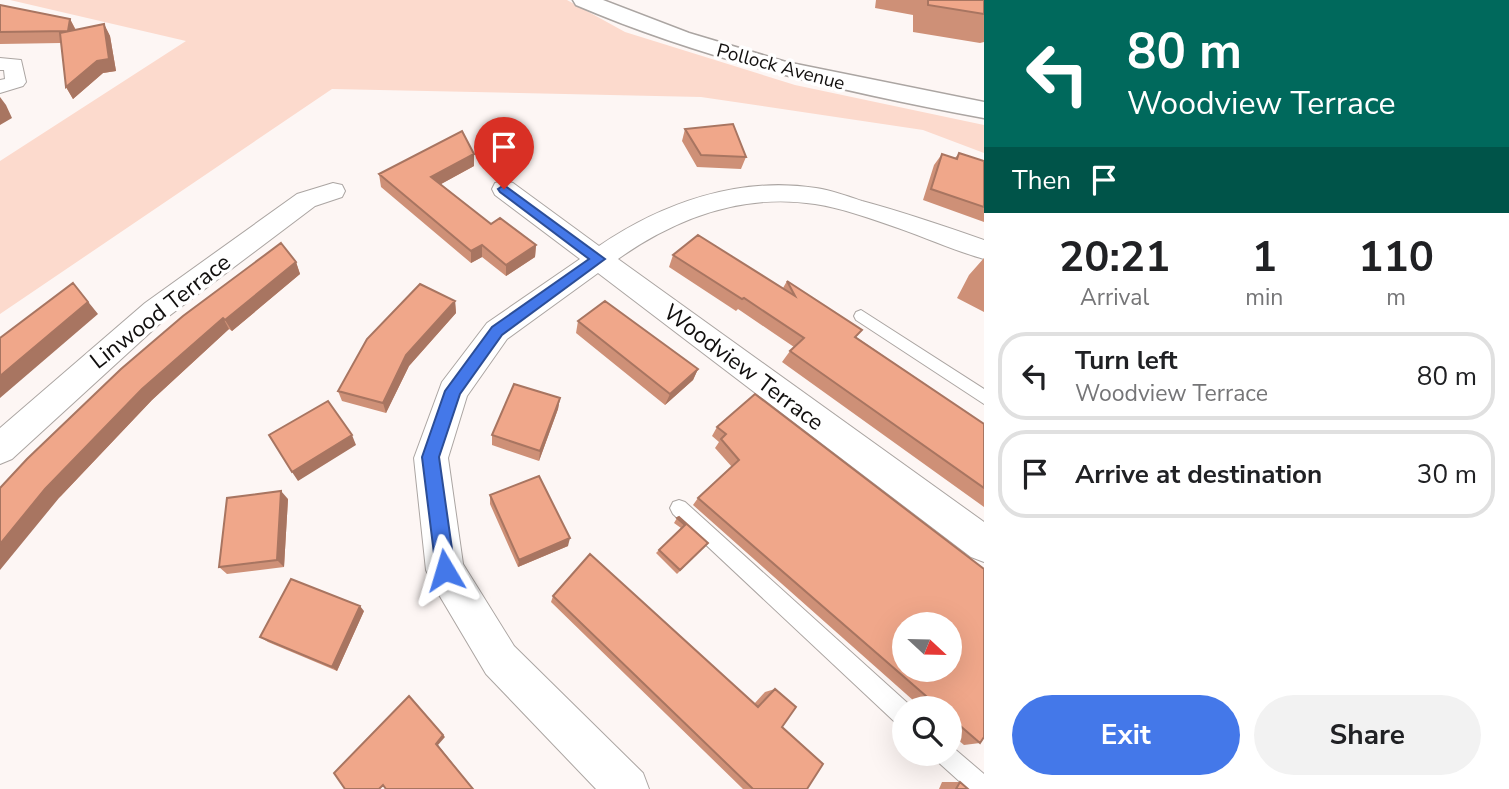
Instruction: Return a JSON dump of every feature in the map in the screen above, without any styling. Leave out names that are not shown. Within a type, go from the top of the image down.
[{"type":"street","name":"Pollock Avenue","points":[[584,0],[667,35],[741,57],[854,85],[984,110]]},
{"type":"street","points":[[0,64],[14,64],[16,82],[0,87]]},
{"type":"street","name":"Woodview Terrace","points":[[504,189],[984,544]]},
{"type":"street","name":"Linwood Terrace","points":[[0,449],[155,311],[306,200],[333,191]]},
{"type":"street","points":[[627,789],[500,660],[445,570],[431,457],[453,391],[497,331],[599,259],[635,234],[680,212],[728,197],[773,194],[816,196],[908,222],[984,250]]},
{"type":"lane","points":[[860,316],[984,397]]},
{"type":"lane","points":[[679,508],[892,704]]},
{"type":"lane","points":[[959,766],[984,789]]},
{"type":"shaded area","points":[[10,0],[567,0],[625,32],[795,85],[984,125],[984,153],[923,130],[701,97],[332,89],[0,314],[0,161],[186,41]]},
{"type":"building","points":[[928,0],[984,0],[984,14],[928,5]]},
{"type":"building","points":[[0,5],[70,19],[68,31],[0,32]]},
{"type":"building","points":[[104,24],[109,59],[97,61],[66,87],[60,33]]},
{"type":"building","points":[[733,124],[746,157],[701,155],[685,129]]},
{"type":"building","points":[[462,131],[474,154],[431,177],[491,224],[500,218],[536,245],[506,265],[482,245],[471,251],[379,174]]},
{"type":"building","points":[[959,153],[984,161],[984,207],[931,189],[942,154],[957,159]]},
{"type":"building","points":[[698,235],[795,296],[787,281],[862,330],[855,337],[984,424],[984,488],[790,351],[804,338],[673,255]]},
{"type":"building","points":[[281,243],[296,262],[225,320],[223,318],[142,389],[45,489],[0,544],[0,488],[27,459],[121,369],[183,316]]},
{"type":"building","points":[[73,283],[88,302],[0,376],[0,338]]},
{"type":"building","points":[[420,284],[455,301],[406,355],[383,403],[338,391],[367,339]]},
{"type":"building","points":[[605,301],[698,369],[670,394],[578,321]]},
{"type":"building","points":[[514,384],[560,398],[540,451],[492,435]]},
{"type":"building","points":[[755,394],[984,569],[984,737],[980,743],[962,727],[962,696],[926,696],[910,682],[962,682],[962,612],[892,612],[892,666],[698,498],[739,460],[721,439],[726,434],[717,427]]},
{"type":"building","points":[[328,401],[352,435],[292,472],[269,435]]},
{"type":"building","points":[[539,476],[570,538],[519,560],[490,495]]},
{"type":"building","points":[[281,491],[277,560],[219,567],[227,498]]},
{"type":"building","points":[[677,518],[708,543],[680,570],[659,550],[685,525]]},
{"type":"building","points":[[590,554],[758,707],[775,689],[796,707],[782,727],[823,764],[807,789],[753,789],[553,596]]},
{"type":"building","points":[[291,579],[360,606],[332,667],[260,637]]},
{"type":"building","points":[[409,696],[443,735],[436,744],[473,789],[386,789],[383,785],[379,789],[345,789],[334,773]]},
{"type":"building","points":[[960,782],[968,789],[956,789]]},
{"type":"route","points":[[445,570],[431,457],[453,391],[497,331],[599,259],[504,189]]}]
